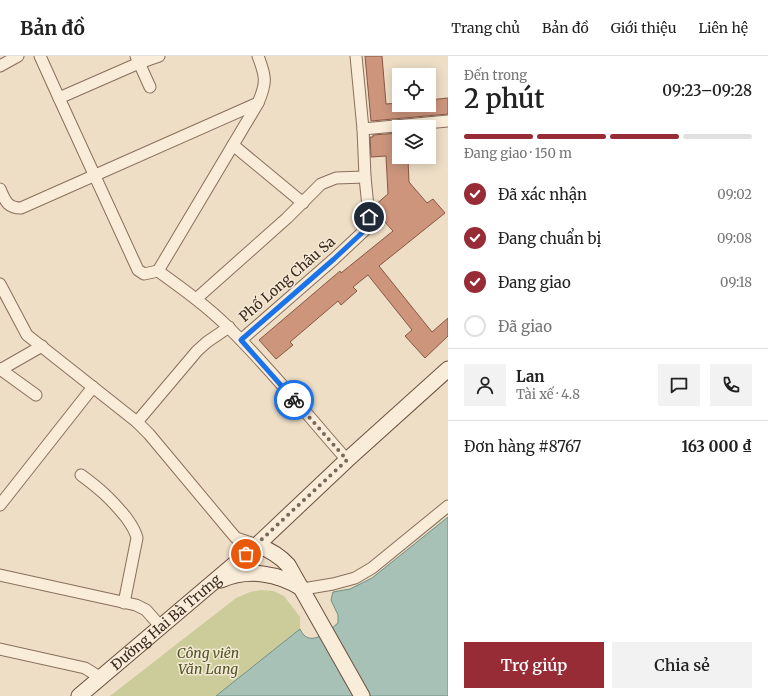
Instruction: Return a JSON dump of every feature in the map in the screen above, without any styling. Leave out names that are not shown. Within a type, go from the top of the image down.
[{"type":"street","points":[[0,66],[18,56]]},
{"type":"street","points":[[40,56],[138,270],[144,274],[158,271],[258,103],[265,83],[265,76],[258,56]]},
{"type":"street","points":[[58,98],[138,60],[159,56]]},
{"type":"street","name":"Phố Long Châu Sa","points":[[241,340],[365,230],[369,217],[356,56]]},
{"type":"street","points":[[138,60],[150,87]]},
{"type":"street","points":[[0,189],[8,204],[14,208],[21,208],[258,103]]},
{"type":"street","points":[[363,129],[448,121]]},
{"type":"street","points":[[233,146],[303,202]]},
{"type":"street","points":[[196,298],[288,218],[322,184],[336,178],[365,177]]},
{"type":"street","points":[[158,271],[196,298],[229,327],[347,460]]},
{"type":"street","points":[[0,284],[27,335],[137,422],[236,538],[270,550],[278,555],[288,565],[362,696]]},
{"type":"street","points":[[137,422],[197,351],[229,327]]},
{"type":"street","points":[[36,395],[0,370],[42,346]]},
{"type":"street","name":"Đường Hai Bà Trưng","points":[[79,696],[257,545],[347,460],[448,369]]},
{"type":"street","points":[[0,505],[93,387]]},
{"type":"street","points":[[81,475],[103,491],[111,499],[133,526],[136,533],[137,538],[124,603]]},
{"type":"street","points":[[203,591],[229,577],[243,573],[259,573],[276,576],[291,582],[302,589],[333,584],[355,578],[372,568],[448,506]]},
{"type":"street","points":[[0,575],[136,605],[146,610],[161,626]]},
{"type":"street","points":[[0,649],[85,668],[101,678]]},
{"type":"green space","name":"Công viên Văn Lang","points":[[261,590],[273,591],[284,596],[300,617],[300,629],[216,696],[110,696],[236,598],[250,592]]},
{"type":"shaded area","points":[[448,517],[448,696],[216,696],[300,629],[308,638],[318,637],[329,631],[338,623],[338,615],[331,600],[333,592],[350,589],[372,578]]},
{"type":"building","points":[[365,56],[382,56],[386,104],[392,104],[392,112],[436,112],[436,99],[448,98],[448,114],[371,121]]},
{"type":"building","points":[[392,134],[392,164],[408,164],[409,182],[427,203],[433,199],[445,213],[379,266],[432,332],[448,318],[448,336],[425,358],[405,336],[412,330],[368,275],[353,287],[357,291],[341,305],[338,301],[290,342],[293,345],[276,359],[259,340],[340,271],[341,273],[393,231],[375,211],[375,205],[388,194],[386,156],[371,157],[370,137],[373,137],[373,135]]},
{"type":"way so far","points":[[246,554],[347,460],[294,400]]},
{"type":"route","points":[[294,400],[241,340],[365,230],[369,217]]}]
